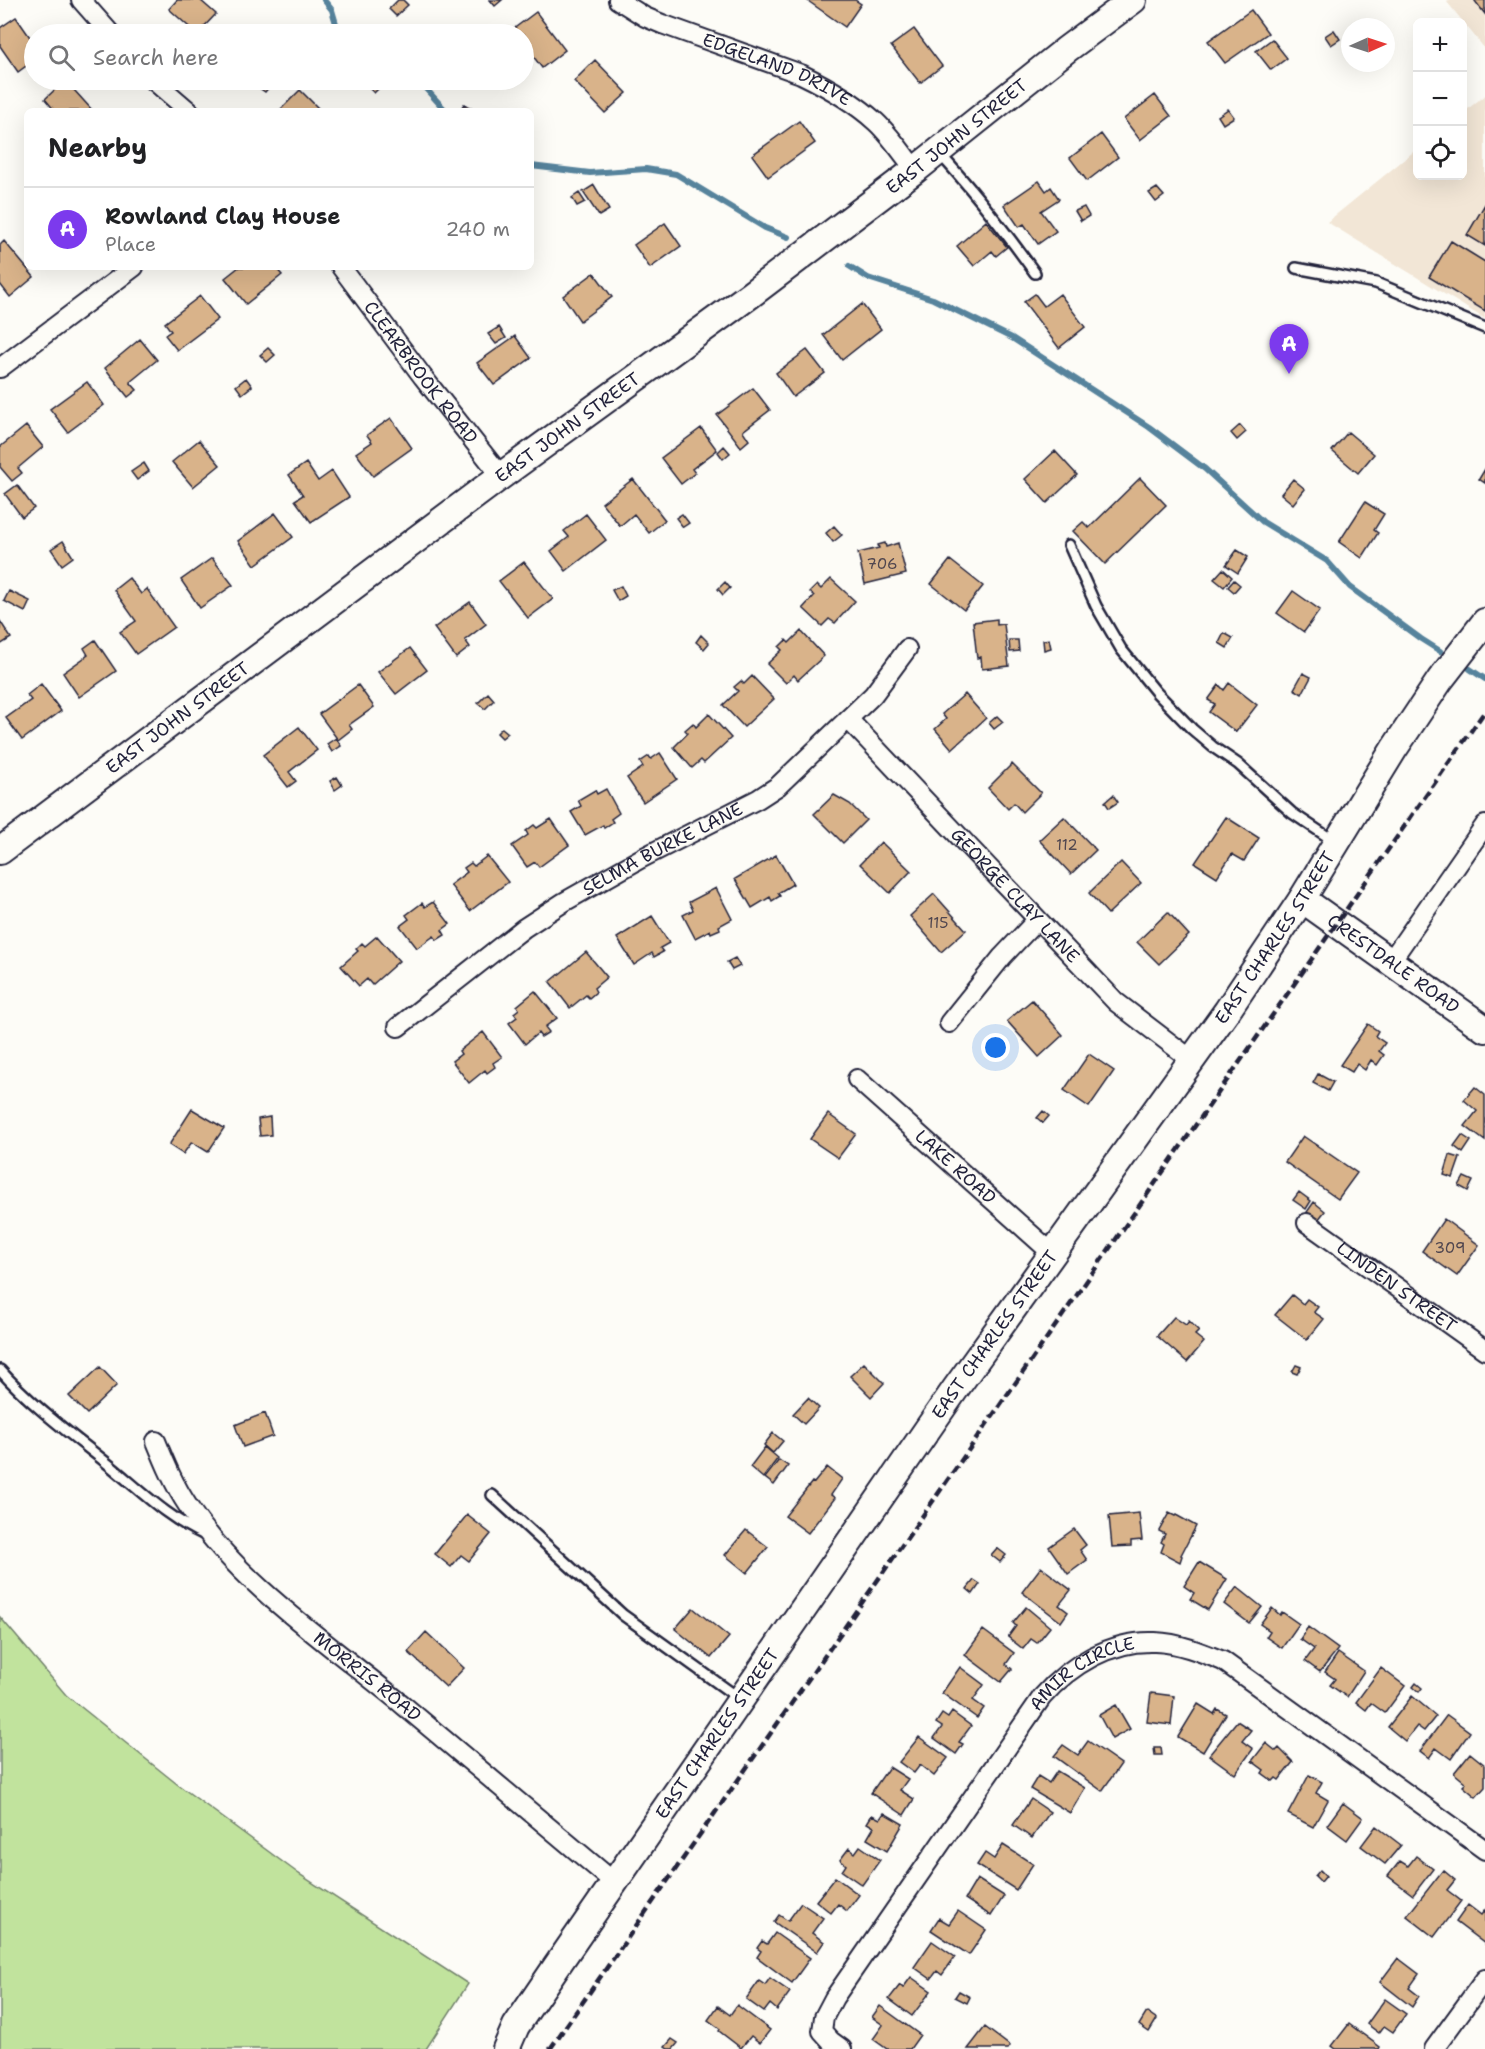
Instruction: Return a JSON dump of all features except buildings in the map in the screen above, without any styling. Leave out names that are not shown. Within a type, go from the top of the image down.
[{"type":"street","points":[[81,0],[102,24]]},
{"type":"street","name":"EDGELAND DRIVE","points":[[618,0],[645,17],[801,74],[843,96],[875,121],[915,170]]},
{"type":"street","name":"EAST JOHN STREET","points":[[0,851],[501,476],[750,295],[915,170],[1066,49],[1133,0]]},
{"type":"street","points":[[165,90],[186,108]]},
{"type":"street","points":[[0,368],[130,270]]},
{"type":"street","name":"CLEARBROOK ROAD","points":[[343,270],[501,476]]},
{"type":"street","name":"EAST CHARLES STREET","points":[[506,2049],[516,2026],[956,1388],[1192,1060],[1302,899],[1394,749],[1440,680],[1485,622]]},
{"type":"street","name":"SELMA BURKE LANE","points":[[398,1027],[524,928],[544,915],[640,859],[758,799],[778,786],[873,695],[907,649]]},
{"type":"street","name":"GEORGE CLAY LANE","points":[[848,719],[1116,1002],[1192,1060]]},
{"type":"street","points":[[1390,962],[1485,825]]},
{"type":"street","name":"CRESTDALE ROAD","points":[[1302,899],[1485,1029]]},
{"type":"street","points":[[949,1023],[1002,957],[1037,920]]},
{"type":"street","name":"LAKE ROAD","points":[[857,1079],[1053,1254]]},
{"type":"street","name":"LINDEN STREET","points":[[1307,1223],[1485,1350]]},
{"type":"street","name":"MORRIS ROAD","points":[[156,1441],[183,1498],[231,1560],[276,1602],[615,1883]]},
{"type":"street","name":"AMIR CIRCLE","points":[[842,2049],[822,2031],[824,2017],[834,1998],[1042,1697],[1056,1681],[1089,1658],[1130,1644],[1156,1642],[1178,1645],[1222,1661],[1485,1850]]},
{"type":"street","points":[[1434,2049],[1485,1979]]},
{"type":"lane","points":[[938,152],[1011,239],[1035,273]]},
{"type":"lane","points":[[1296,268],[1376,283],[1485,328]]},
{"type":"lane","points":[[1069,545],[1096,606],[1120,649],[1156,692],[1213,747],[1238,764],[1292,813],[1336,843]]},
{"type":"lane","points":[[0,1370],[21,1393],[154,1505],[185,1526],[212,1537]]},
{"type":"lane","points":[[492,1495],[623,1615],[741,1700]]},
{"type":"shaded area","points":[[1450,0],[1485,0],[1485,49],[1467,27],[1467,18],[1460,18],[1447,2]]},
{"type":"shaded area","points":[[1485,95],[1485,319],[1327,222],[1413,152],[1413,180],[1467,180],[1467,110]]},
{"type":"green space","points":[[0,1617],[66,1695],[177,1784],[299,1874],[468,1984],[426,2049],[0,2049]]},
{"type":"waterway","points":[[324,0],[332,10],[336,24]]},
{"type":"waterway","points":[[427,90],[443,108]]},
{"type":"waterway","points":[[534,166],[590,173],[646,169],[676,174],[765,228],[788,237]]},
{"type":"waterway","points":[[849,266],[868,278],[933,299],[1012,338],[1149,427],[1205,469],[1263,522],[1327,561],[1350,587],[1440,651]]},
{"type":"waterway","points":[[1470,669],[1485,679]]},
{"type":"railway","points":[[550,2049],[1485,711]]},
{"type":"place","name":"Rowland Clay House","points":[[1289,374]]}]
